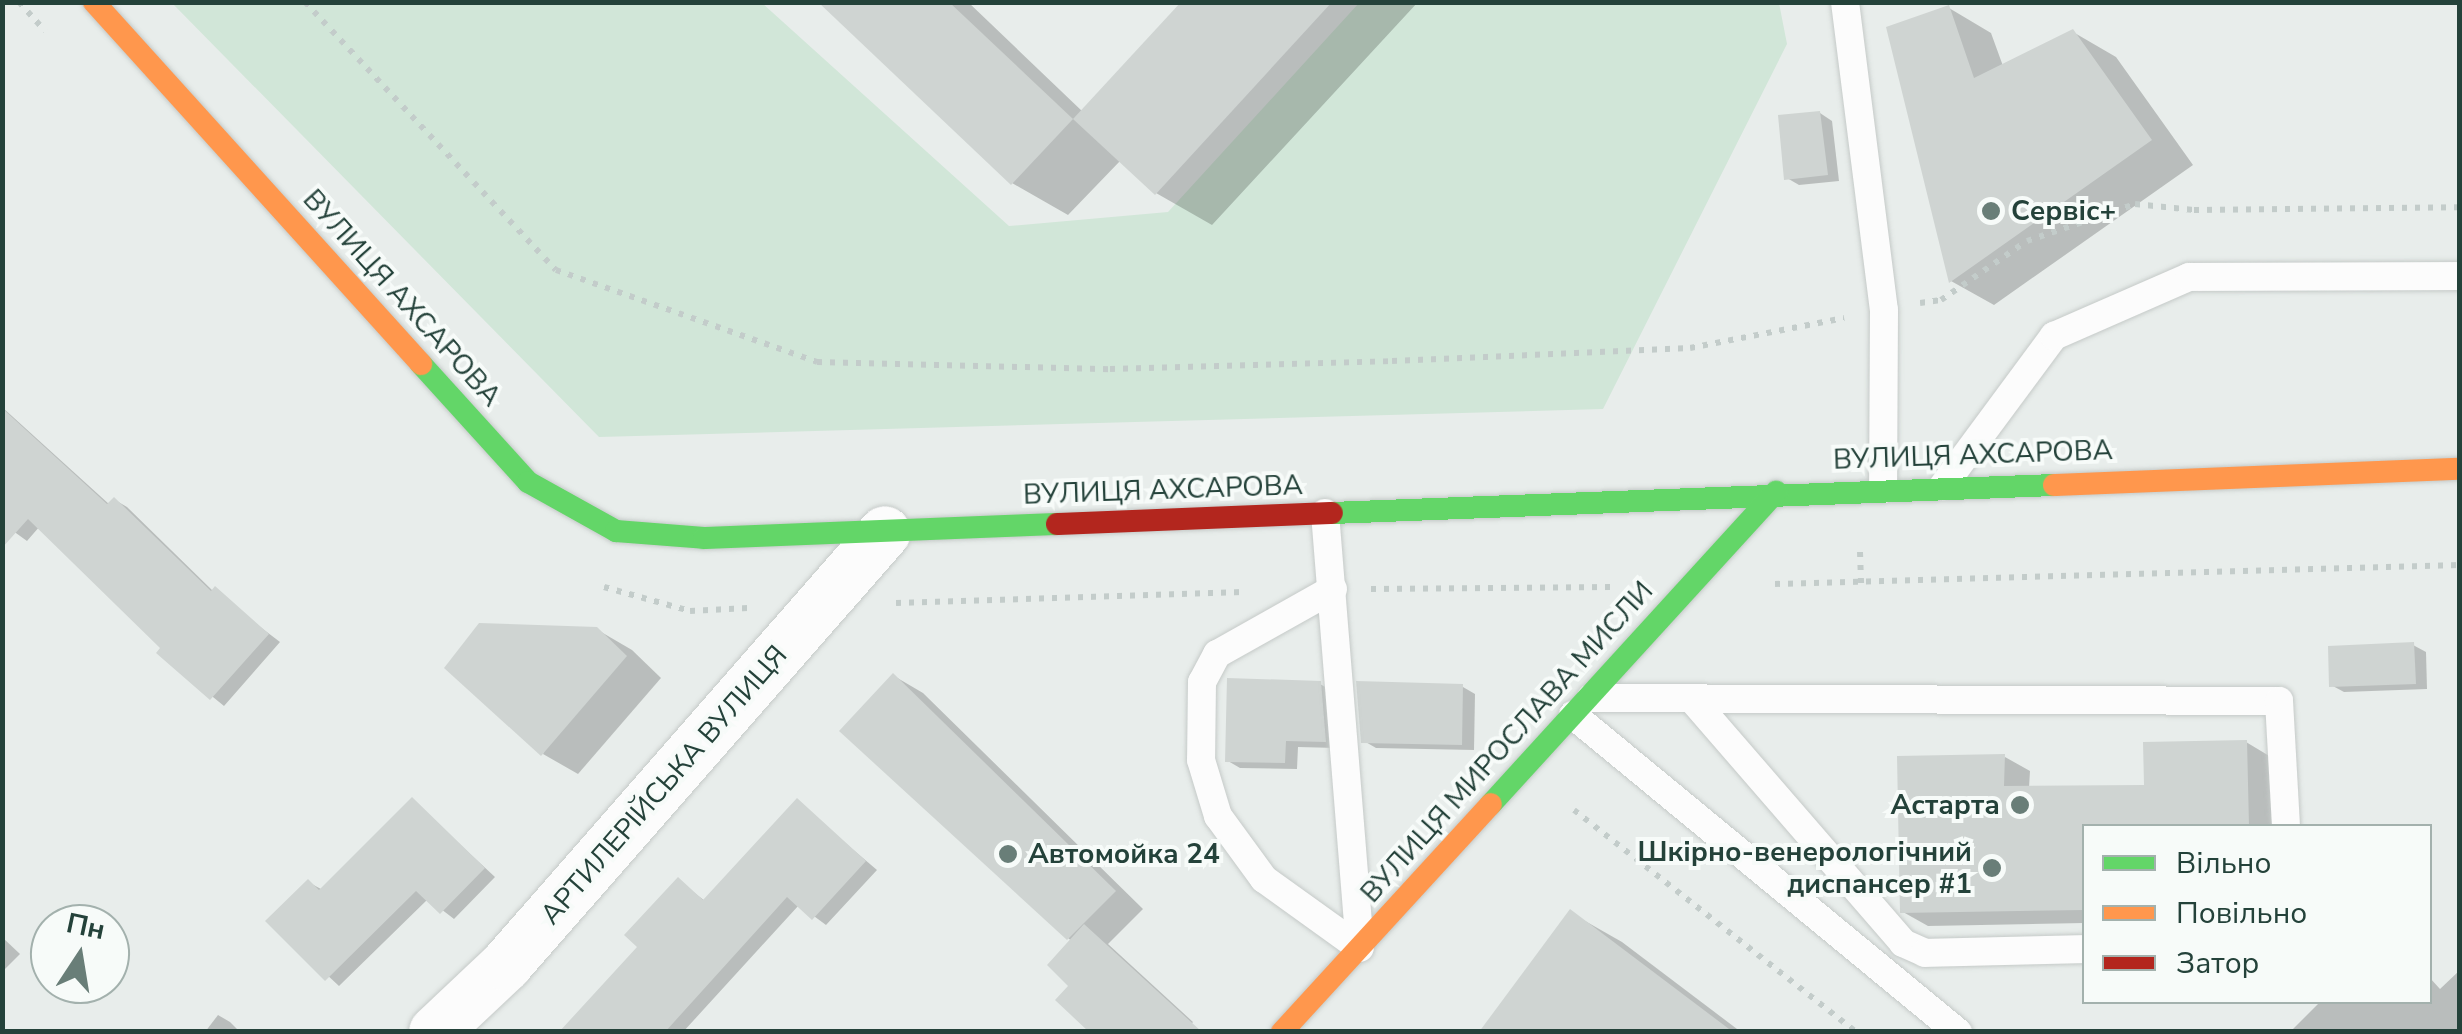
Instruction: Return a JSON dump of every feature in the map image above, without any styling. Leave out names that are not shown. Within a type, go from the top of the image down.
[{"type":"street","name":"ВУЛИЦЯ АХСАРОВА","points":[[94,2],[528,482],[616,531],[704,538],[885,532],[1776,492],[2460,469]]},
{"type":"street","name":"ВУЛИЦЯ МИРОСЛАВА МИСЛИ","points":[[1293,1028],[1360,948],[1776,492]]},
{"type":"street","name":"АРТИЛЕРІЙСЬКА ВУЛИЦЯ","points":[[436,1032],[506,966],[885,532]]},
{"type":"lane","points":[[1845,2],[1884,310],[1883,488]]},
{"type":"lane","points":[[1943,486],[2054,336],[2189,278],[2460,276]]},
{"type":"lane","points":[[1325,514],[1360,948]]},
{"type":"lane","points":[[1333,589],[1218,654],[1202,682],[1201,760],[1218,816],[1264,879],[1360,948]]},
{"type":"lane","points":[[1692,699],[1903,943],[1925,953],[2082,950]]},
{"type":"lane","points":[[1580,706],[1692,699],[2279,701],[2286,824]]},
{"type":"lane","points":[[1580,706],[1958,1032]]},
{"type":"path","points":[[19,2],[50,35]]},
{"type":"path","points":[[305,2],[556,270],[816,362],[1110,369],[1670,349],[1941,300],[2027,241],[2135,204],[2194,210],[2460,207]]},
{"type":"path","points":[[1860,552],[1861,583]]},
{"type":"path","points":[[1776,584],[2460,564]]},
{"type":"path","points":[[594,582],[690,611],[1254,592]]},
{"type":"path","points":[[1333,589],[1611,588]]},
{"type":"path","points":[[1574,810],[1856,1032]]},
{"type":"green space","points":[[172,3],[762,3],[1009,226],[1168,212],[1359,3],[1779,3],[1787,44],[1603,409],[599,437]]},
{"type":"building","points":[[818,2],[949,2],[1073,119],[1011,185]]},
{"type":"building","points":[[1181,2],[1332,2],[1155,195],[1073,119]]},
{"type":"building","name":"Сервіс+","points":[[1949,5],[1974,78],[2073,29],[2152,140],[1949,283],[1886,27]]},
{"type":"building","points":[[1820,111],[1828,175],[1784,180],[1778,115]]},
{"type":"building","points":[[2,408],[107,504],[114,497],[211,591],[215,586],[269,634],[210,700],[156,653],[160,648],[28,519],[2,548]]},
{"type":"building","points":[[479,623],[597,627],[627,656],[541,756],[444,668]]},
{"type":"building","points":[[2414,642],[2416,684],[2329,687],[2328,646]]},
{"type":"building","name":"Автомойка 24","points":[[893,673],[1116,891],[1067,940],[839,731]]},
{"type":"building","points":[[1227,678],[1321,681],[1326,742],[1286,741],[1285,763],[1225,762]]},
{"type":"building","points":[[1356,681],[1463,684],[1462,745],[1361,743]]},
{"type":"building","name":"Шкірно-венерологічний диспансер #1","points":[[2247,740],[2249,824],[2082,824],[2082,910],[1900,913],[1897,756],[2005,754],[2004,786],[2144,785],[2143,742]]},
{"type":"building","points":[[412,797],[485,868],[440,914],[416,891],[325,981],[265,921],[308,879],[319,890]]},
{"type":"building","points":[[797,798],[866,861],[812,920],[787,897],[665,1032],[559,1032],[637,947],[624,935],[678,877],[703,900]]},
{"type":"building","points":[[1570,909],[1733,1032],[1479,1032]]},
{"type":"building","points":[[1084,924],[1202,1032],[1089,1032],[1055,1000],[1068,986],[1047,965]]},
{"type":"traffic: fast","points":[[421,364],[528,482],[616,531],[704,538],[1057,524]]},
{"type":"traffic: fast","points":[[1332,513],[2054,485]]},
{"type":"traffic: fast","points":[[1491,804],[1776,492]]},
{"type":"traffic: slow","points":[[94,2],[421,364]]},
{"type":"traffic: slow","points":[[2054,485],[2460,469]]},
{"type":"traffic: slow","points":[[1282,1032],[1491,804]]},
{"type":"traffic: jam","points":[[1057,524],[1332,513]]},
{"type":"place","name":"Сервіс+","points":[[1991,211]]},
{"type":"place","name":"Астарта","points":[[2020,805]]},
{"type":"place","name":"Автомойка 24","points":[[1008,854]]},
{"type":"place","name":"Шкірно-венерологічний диспансер #1","points":[[1992,868]]}]
